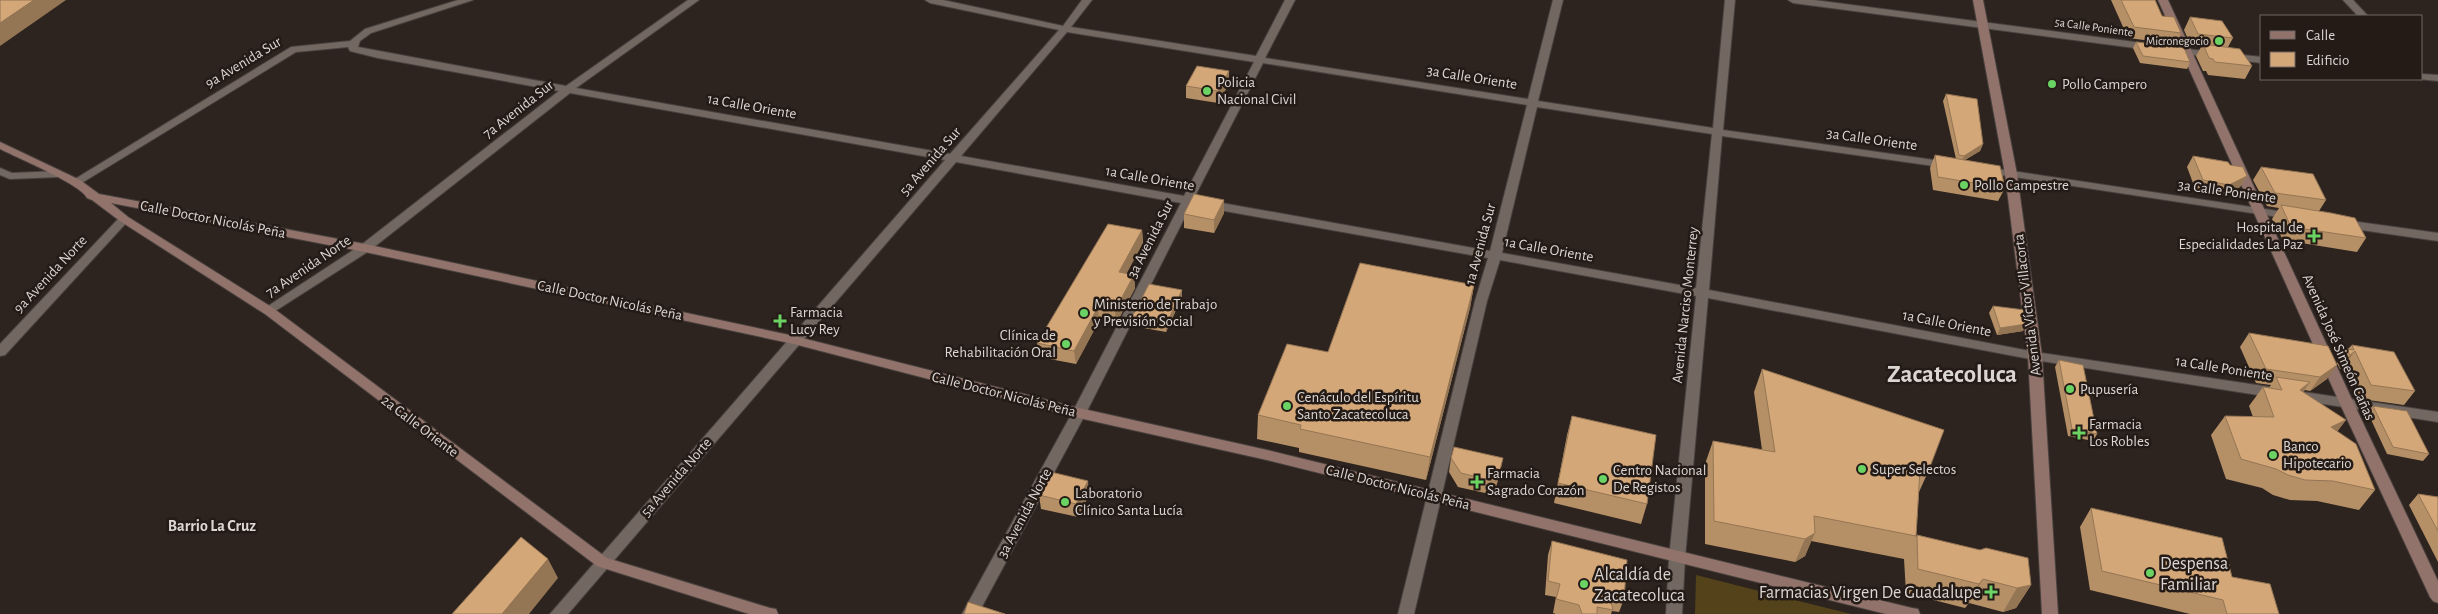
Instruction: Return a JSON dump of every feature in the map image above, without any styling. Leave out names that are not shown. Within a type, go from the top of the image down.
[{"type":"main road","name":"Avenida Víctor Villacorta","points":[[1978,0],[2011,174],[2035,356],[2050,614]]},
{"type":"main road","name":"Avenida José Simeón Cañas","points":[[2163,0],[2347,404],[2438,597]]},
{"type":"main road","name":"2a Calle Oriente","points":[[0,145],[76,182],[91,196],[124,219],[269,311],[602,562],[770,614]]},
{"type":"main road","name":"Calle Doctor Nicolás Peña","points":[[91,196],[365,248],[794,340],[1079,413],[1433,496],[1677,558],[1912,614]]},
{"type":"street","points":[[354,44],[355,40],[368,31],[468,0]]},
{"type":"street","name":"7a Avenida Sur","points":[[365,248],[569,88],[694,0]]},
{"type":"street","name":"3a Calle Oriente","points":[[930,0],[1065,30],[1718,132],[2011,174]]},
{"type":"street","name":"5a Avenida Sur","points":[[794,340],[1065,30],[1087,0]]},
{"type":"street","name":"3a Avenida Sur","points":[[1079,413],[1290,0]]},
{"type":"street","name":"1a Avenida Sur","points":[[1406,614],[1481,300],[1495,256],[1558,0]]},
{"type":"street","name":"Avenida Narciso Monterrey","points":[[1674,614],[1677,558],[1730,0]]},
{"type":"street","name":"5a Calle Poniente","points":[[1793,0],[2163,49],[2260,60]]},
{"type":"street","points":[[2348,0],[2362,15]]},
{"type":"street","name":"1a Calle Oriente","points":[[354,44],[353,49],[378,55],[1702,293],[2035,356]]},
{"type":"street","name":"9a Avenida Sur","points":[[76,182],[294,49],[354,44]]},
{"type":"street","points":[[2423,76],[2438,78]]},
{"type":"street","points":[[0,172],[10,176],[59,174]]},
{"type":"street","name":"3a Calle Poniente","points":[[2011,174],[2300,217]]},
{"type":"street","name":"9a Avenida Norte","points":[[0,352],[124,219]]},
{"type":"street","points":[[2329,221],[2438,237]]},
{"type":"street","name":"7a Avenida Norte","points":[[269,311],[365,248]]},
{"type":"street","name":"5a Avenida Norte","points":[[558,614],[794,340]]},
{"type":"street","name":"1a Calle Poniente","points":[[2035,356],[2438,417]]},
{"type":"street","name":"3a Avenida Norte","points":[[970,614],[1079,413]]},
{"type":"shaded area","points":[[1696,575],[1851,614],[1695,614]]},
{"type":"building","points":[[0,0],[34,0],[0,23]]},
{"type":"building","points":[[2121,0],[2155,0],[2162,16],[2174,17],[2181,33],[2134,27]]},
{"type":"building","points":[[2190,17],[2222,21],[2233,38],[2198,34]]},
{"type":"building","points":[[2136,42],[2184,48],[2190,62],[2143,56]]},
{"type":"building","points":[[2203,44],[2240,49],[2252,66],[2215,62],[2209,58]]},
{"type":"building","points":[[1197,66],[1229,71],[1218,91],[1186,86]]},
{"type":"building","points":[[1946,94],[1977,99],[1983,144],[1964,156],[1959,155]]},
{"type":"building","points":[[1935,155],[2000,166],[2005,188],[1938,177]]},
{"type":"building","points":[[2193,156],[2228,162],[2230,165],[2243,167],[2247,176],[2229,185],[2203,180]]},
{"type":"building","points":[[2261,167],[2313,174],[2326,200],[2275,193]]},
{"type":"building","points":[[1194,194],[1224,200],[1214,220],[1184,214]]},
{"type":"building","points":[[2281,205],[2355,218],[2366,238],[2291,227]]},
{"type":"building","points":[[1108,224],[1142,230],[1119,272],[1134,275],[1115,310],[1098,307],[1074,351],[1037,343]]},
{"type":"building","points":[[1360,263],[1474,285],[1430,457],[1300,429],[1301,425],[1258,415],[1287,344],[1328,352]]},
{"type":"building","points":[[1149,284],[1182,290],[1166,325],[1131,319]]},
{"type":"building","points":[[1993,306],[2025,310],[2027,324],[2000,328]]},
{"type":"building","points":[[2249,333],[2328,346],[2337,365],[2320,377],[2266,369]]},
{"type":"building","points":[[2352,345],[2394,352],[2415,391],[2371,385],[2355,351],[2350,355],[2347,349],[2354,350]]},
{"type":"building","points":[[2059,360],[2083,365],[2097,434],[2072,429]]},
{"type":"building","points":[[1762,369],[1944,430],[1928,472],[1920,470],[1916,536],[1814,516],[1815,533],[1805,539],[1714,521],[1713,441],[1775,452]]},
{"type":"building","points":[[2276,377],[2310,382],[2300,390],[2346,420],[2331,427],[2356,444],[2375,490],[2333,481],[2305,480],[2241,459],[2225,416],[2274,417],[2263,387],[2282,390]]},
{"type":"building","points":[[2373,406],[2407,411],[2429,454],[2393,447]]},
{"type":"building","name":"Centro Nacional De Registos","points":[[1572,416],[1656,435],[1647,504],[1558,483]]},
{"type":"building","points":[[1454,447],[1503,458],[1497,482],[1461,473],[1451,458]]},
{"type":"building","points":[[1051,472],[1088,481],[1076,504],[1039,495]]},
{"type":"building","points":[[2418,494],[2438,497],[2438,531]]},
{"type":"building","points":[[2091,508],[2222,538],[2232,577],[2270,584],[2279,614],[2227,614],[2223,600],[2102,571]]},
{"type":"building","points":[[1917,535],[1980,550],[1986,548],[2028,558],[2031,585],[2017,588],[1983,579],[1979,584],[1918,569]]},
{"type":"building","points":[[521,537],[548,559],[502,614],[452,614]]},
{"type":"building","name":"Alcaldía de Zacatecoluca","points":[[1552,541],[1627,560],[1624,599],[1610,597],[1613,610],[1597,607],[1597,614],[1582,614],[1579,605],[1556,599],[1560,584],[1548,581]]},
{"type":"building","points":[[968,602],[1005,614],[964,614]]},
{"type":"place","name":"Micronegocio","points":[[2219,41]]},
{"type":"place","name":"Pollo Campero","points":[[2052,84]]},
{"type":"place","name":"Policia Nacional Civil","points":[[1207,91]]},
{"type":"place","name":"Pollo Campestre","points":[[1964,185]]},
{"type":"place","name":"Hospital de Especialidades La Paz","points":[[2314,236]]},
{"type":"place","name":"Ministerio de Trabajo y Previsión Social","points":[[1084,313]]},
{"type":"place","name":"Farmacia Lucy Rey","points":[[780,321]]},
{"type":"place","name":"Clínica de Rehabilitación Oral","points":[[1066,344]]},
{"type":"place","name":"Pupusería","points":[[2070,389]]},
{"type":"place","name":"Cenáculo del Espíritu Santo Zacatecoluca","points":[[1287,406]]},
{"type":"place","name":"Farmacia Los Robles","points":[[2079,433]]},
{"type":"place","name":"Banco Hipotecario","points":[[2273,455]]},
{"type":"place","name":"Super Selectos","points":[[1862,469]]},
{"type":"place","name":"Centro Nacional De Registos","points":[[1603,479]]},
{"type":"place","name":"Farmacia Sagrado Corazón","points":[[1477,482]]},
{"type":"place","name":"Laboratorio Clínico Santa Lucía","points":[[1065,502]]},
{"type":"place","name":"Despensa Familiar","points":[[2150,573]]},
{"type":"place","name":"Alcaldía de Zacatecoluca","points":[[1584,584]]},
{"type":"place","name":"Farmacias Virgen De Guadalupe","points":[[1991,592]]},
{"type":"district","name":"Zacatecoluca","points":[[1952,373]]},
{"type":"district","name":"Barrio La Cruz","points":[[212,525]]}]
